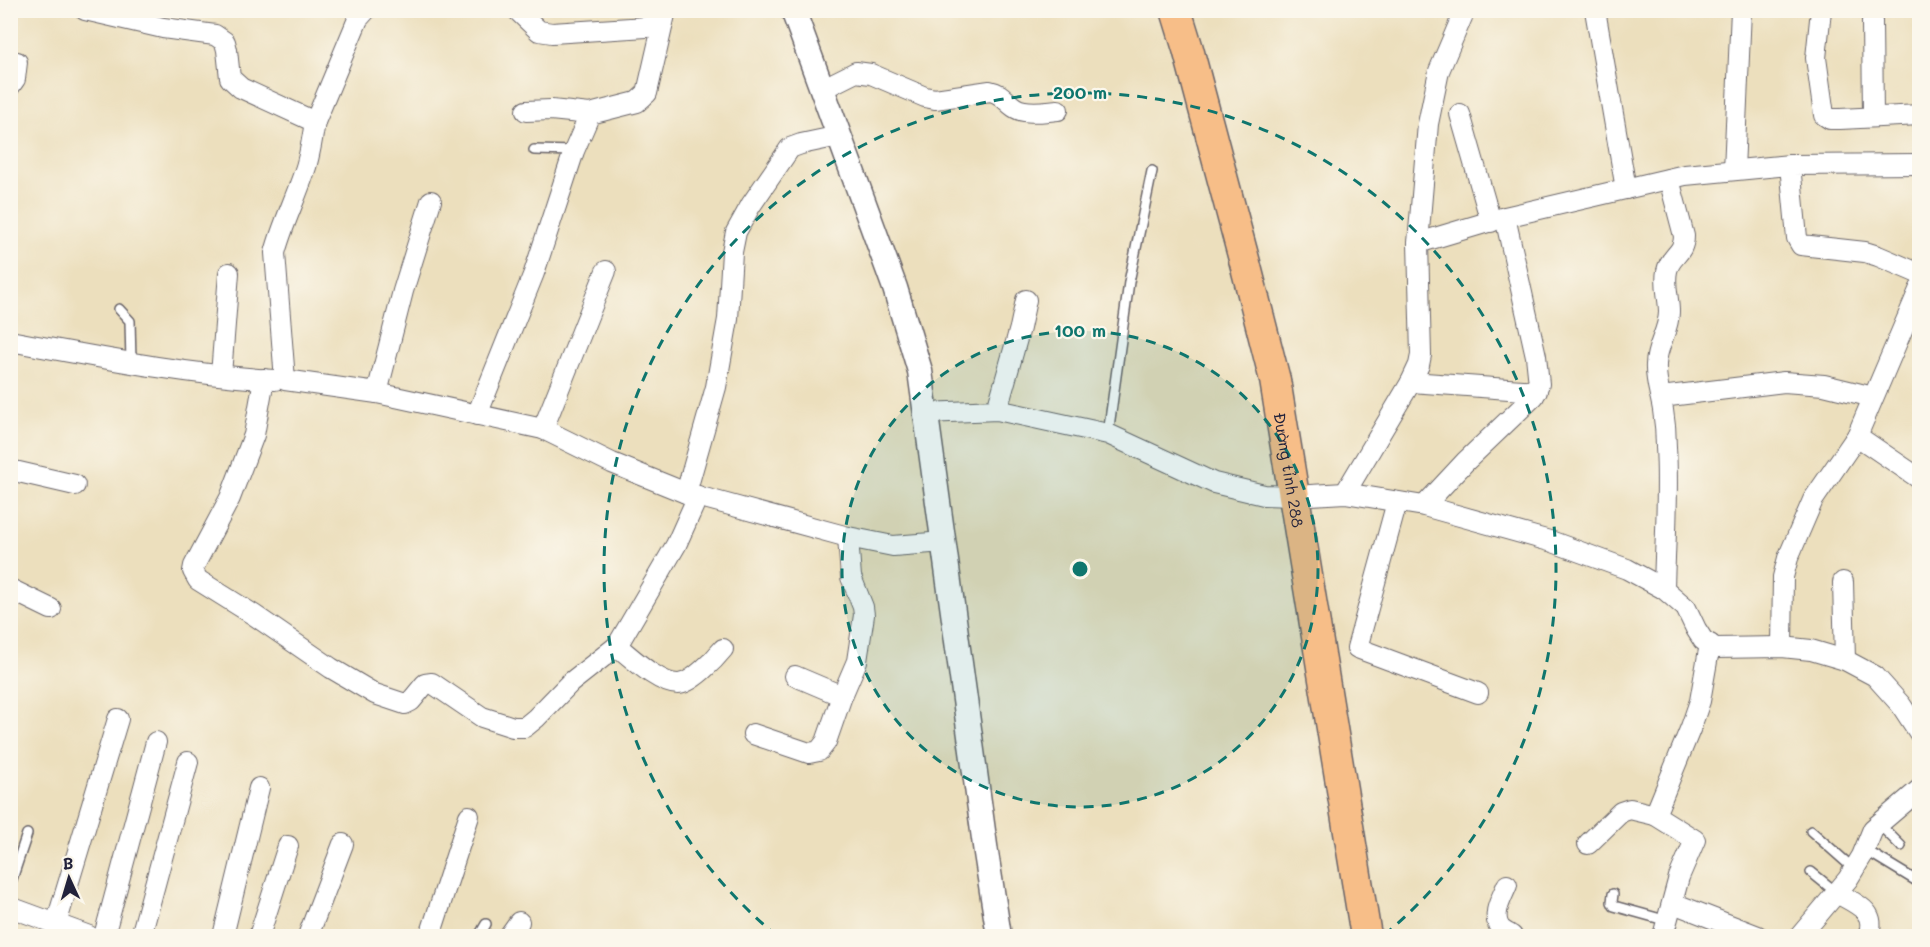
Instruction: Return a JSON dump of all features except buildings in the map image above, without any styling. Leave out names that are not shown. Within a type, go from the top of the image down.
[{"type":"main road","name":"Đường tỉnh 288","points":[[1176,10],[1272,369],[1366,936]]},
{"type":"street","points":[[86,10],[163,28],[215,35],[225,42],[230,78],[241,88],[315,122]]},
{"type":"street","points":[[285,380],[275,253],[280,234],[306,170],[315,122],[358,19],[366,10]]},
{"type":"street","points":[[517,10],[539,30],[552,33],[664,18],[647,93],[637,102],[621,108],[590,114],[551,110],[526,111]]},
{"type":"street","points":[[793,10],[895,288],[920,371],[999,936]]},
{"type":"street","points":[[1344,493],[1419,365],[1421,355],[1418,243],[1428,124],[1439,71],[1465,10]]},
{"type":"street","points":[[1595,10],[1626,189]]},
{"type":"street","points":[[1734,170],[1741,10]]},
{"type":"street","points":[[1821,10],[1816,58],[1824,115],[1830,119],[1920,115]]},
{"type":"street","points":[[1872,21],[1873,116]]},
{"type":"street","points":[[10,86],[15,79],[17,62]]},
{"type":"street","points":[[822,89],[856,72],[870,74],[935,99],[990,91],[998,92],[1015,108],[1027,111],[1058,110]]},
{"type":"street","points":[[477,415],[534,273],[574,152],[590,114]]},
{"type":"street","points":[[1424,506],[1465,462],[1534,396],[1539,384],[1536,356],[1498,220],[1460,114]]},
{"type":"street","points":[[264,379],[254,435],[230,498],[194,566],[193,571],[198,580],[331,668],[375,694],[405,704],[411,701],[425,684],[432,683],[482,717],[513,728],[525,727],[570,683],[617,646],[676,545],[692,494],[716,387],[728,319],[735,232],[790,148],[839,136]]},
{"type":"street","points":[[1418,243],[1498,220],[1685,176],[1790,165],[1920,164]]},
{"type":"street","points":[[1790,165],[1797,238],[1801,244],[1865,252],[1920,274]]},
{"type":"street","points":[[1664,589],[1666,449],[1656,366],[1658,350],[1667,328],[1669,312],[1665,280],[1667,268],[1683,248],[1684,243],[1669,179]]},
{"type":"street","points":[[377,393],[403,291],[431,201]]},
{"type":"street","points":[[543,429],[606,270]]},
{"type":"street","points":[[220,375],[229,273]]},
{"type":"street","points":[[1782,647],[1784,577],[1788,558],[1813,500],[1857,436],[1920,288]]},
{"type":"street","points":[[997,410],[1026,300]]},
{"type":"street","points":[[10,341],[220,375],[285,380],[377,393],[543,429],[612,463],[692,494],[848,537],[893,546],[944,542]]},
{"type":"street","points":[[1661,397],[1784,381],[1824,385],[1873,397]]},
{"type":"street","points":[[1411,382],[1537,391]]},
{"type":"street","points":[[926,413],[997,410],[1108,434],[1214,483],[1264,495],[1344,493],[1424,506],[1553,542],[1628,569],[1664,589],[1686,608],[1695,629],[1703,640],[1715,648],[1782,647],[1811,650],[1845,660],[1875,676],[1901,705],[1920,734]]},
{"type":"street","points":[[1857,436],[1920,479]]},
{"type":"street","points":[[10,470],[75,485]]},
{"type":"street","points":[[1397,502],[1357,648],[1478,693]]},
{"type":"street","points":[[753,734],[809,753],[819,751],[826,742],[857,661],[864,615],[851,577],[848,537]]},
{"type":"street","points":[[1843,582],[1845,660]]},
{"type":"street","points":[[10,589],[51,609]]},
{"type":"street","points":[[1654,815],[1700,701],[1710,644]]},
{"type":"street","points":[[617,646],[662,679],[678,684],[691,679],[723,649]]},
{"type":"street","points":[[795,676],[842,696]]},
{"type":"street","points":[[56,924],[118,719]]},
{"type":"street","points":[[104,936],[156,742]]},
{"type":"street","points":[[141,936],[188,762]]},
{"type":"street","points":[[223,936],[259,788]]},
{"type":"street","points":[[1800,936],[1855,869],[1873,829],[1920,789]]},
{"type":"street","points":[[1588,844],[1627,809],[1654,815],[1695,840],[1679,877],[1668,920],[1758,936]]},
{"type":"street","points":[[430,936],[469,816]]},
{"type":"street","points":[[308,936],[343,844]]},
{"type":"street","points":[[259,936],[288,846]]},
{"type":"street","points":[[1507,885],[1496,915],[1500,928],[1512,936]]},
{"type":"street","points":[[1837,893],[1863,908],[1868,914],[1871,920],[1868,936]]},
{"type":"street","points":[[10,907],[89,936]]},
{"type":"lane","points":[[534,150],[574,152]]},
{"type":"lane","points":[[1108,434],[1129,282],[1152,171]]},
{"type":"lane","points":[[119,309],[130,321],[131,362]]},
{"type":"lane","points":[[1879,824],[1900,846]]},
{"type":"lane","points":[[1811,831],[1855,869]]},
{"type":"lane","points":[[10,885],[27,834]]},
{"type":"lane","points":[[1864,849],[1920,883]]},
{"type":"lane","points":[[1811,872],[1837,893]]},
{"type":"lane","points":[[1613,894],[1614,906],[1668,920]]},
{"type":"lane","points":[[479,936],[486,924]]}]
